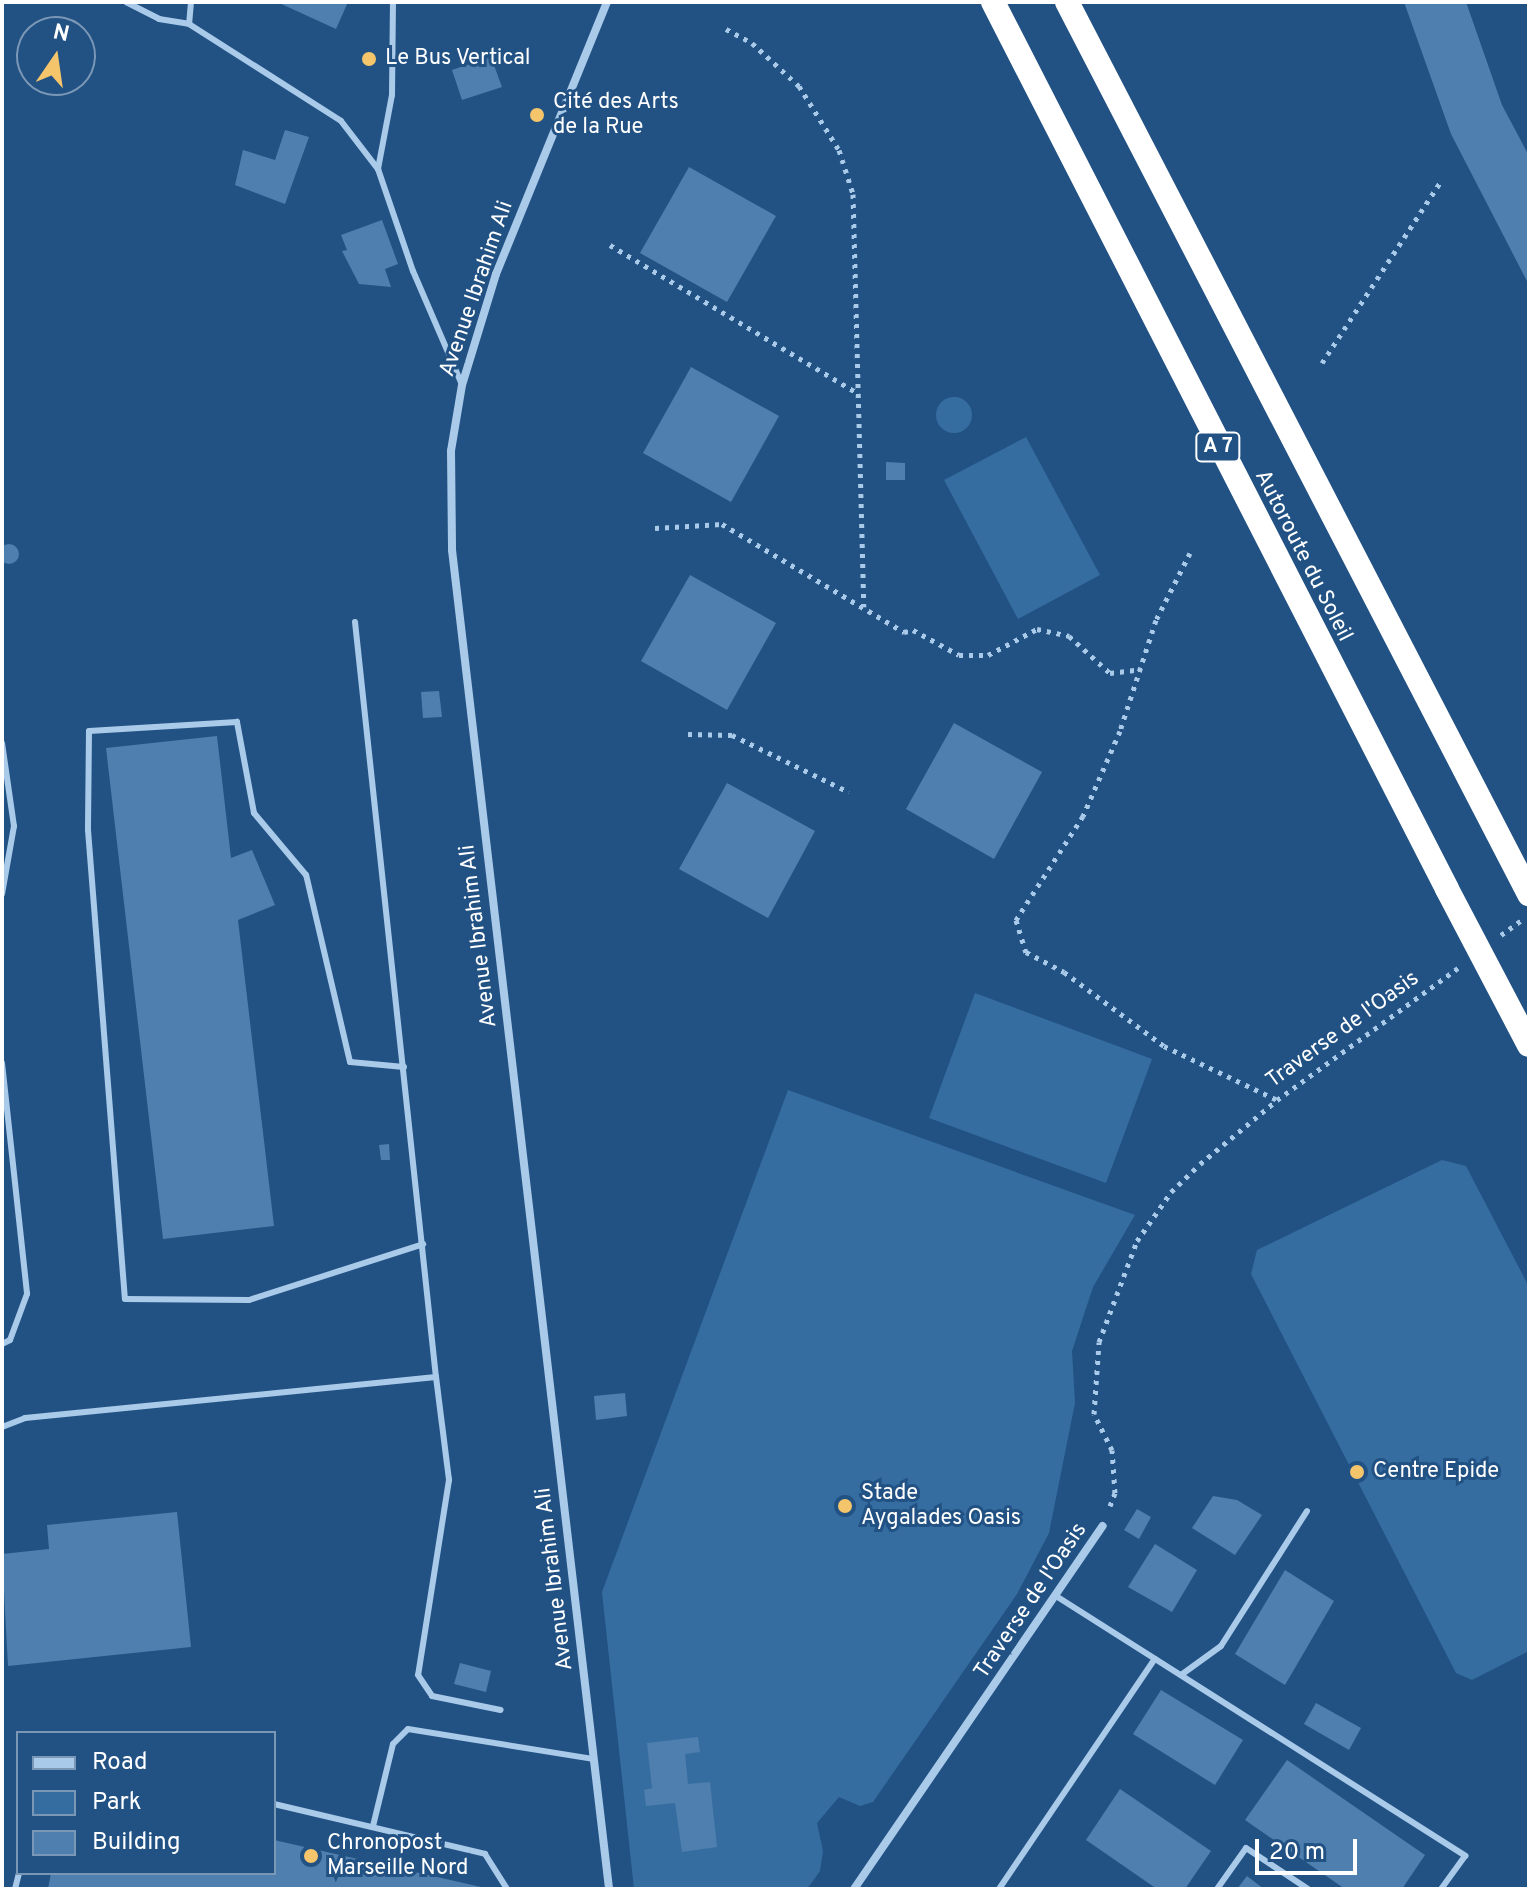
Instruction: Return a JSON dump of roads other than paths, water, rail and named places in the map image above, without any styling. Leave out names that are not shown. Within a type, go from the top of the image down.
[{"type":"highway","name":"Autoroute du Soleil","points":[[993,2],[1529,1045]]},
{"type":"highway","name":"Autoroute du Soleil","points":[[1067,2],[1529,894]]},
{"type":"street","name":"Avenue Ibrahim Ali","points":[[607,2],[496,274],[462,385],[451,451],[452,550],[609,1889]]},
{"type":"street","name":"Traverse de l'Oasis","points":[[854,1889],[1103,1526]]},
{"type":"lane","points":[[126,2],[159,19],[189,24],[341,121],[378,169],[413,271],[462,385]]},
{"type":"lane","points":[[189,24],[191,2]]},
{"type":"lane","points":[[378,169],[392,95],[393,2]]},
{"type":"lane","points":[[355,622],[449,1480],[419,1648],[418,1675],[432,1696],[501,1710]]},
{"type":"lane","points":[[404,1067],[350,1062],[306,875],[254,813],[237,722],[89,731],[88,830],[125,1299],[249,1300],[423,1244]]},
{"type":"lane","points":[[2,743],[14,826],[2,894]]},
{"type":"lane","points":[[2,1063],[27,1294],[10,1340],[2,1344]]},
{"type":"lane","points":[[2,1427],[25,1418],[436,1377]]},
{"type":"lane","points":[[1181,1675],[1221,1646],[1307,1511]]},
{"type":"lane","points":[[1056,1596],[1465,1856],[1441,1889]]},
{"type":"lane","points":[[999,1889],[1155,1659]]},
{"type":"lane","points":[[373,1826],[393,1744],[408,1729],[593,1759]]},
{"type":"lane","points":[[276,1804],[485,1854],[507,1889]]},
{"type":"lane","points":[[1217,1889],[1246,1848],[1308,1889]]},
{"type":"place","name":"Le Bus Vertical","points":[[369,59]]},
{"type":"place","name":"Cité des Arts de la Rue","points":[[537,115]]},
{"type":"place","name":"Centre Epide","points":[[1357,1472]]},
{"type":"place","name":"Stade Aygalades Oasis","points":[[845,1506]]},
{"type":"place","name":"Chronopost Marseille Nord","points":[[311,1856]]}]
